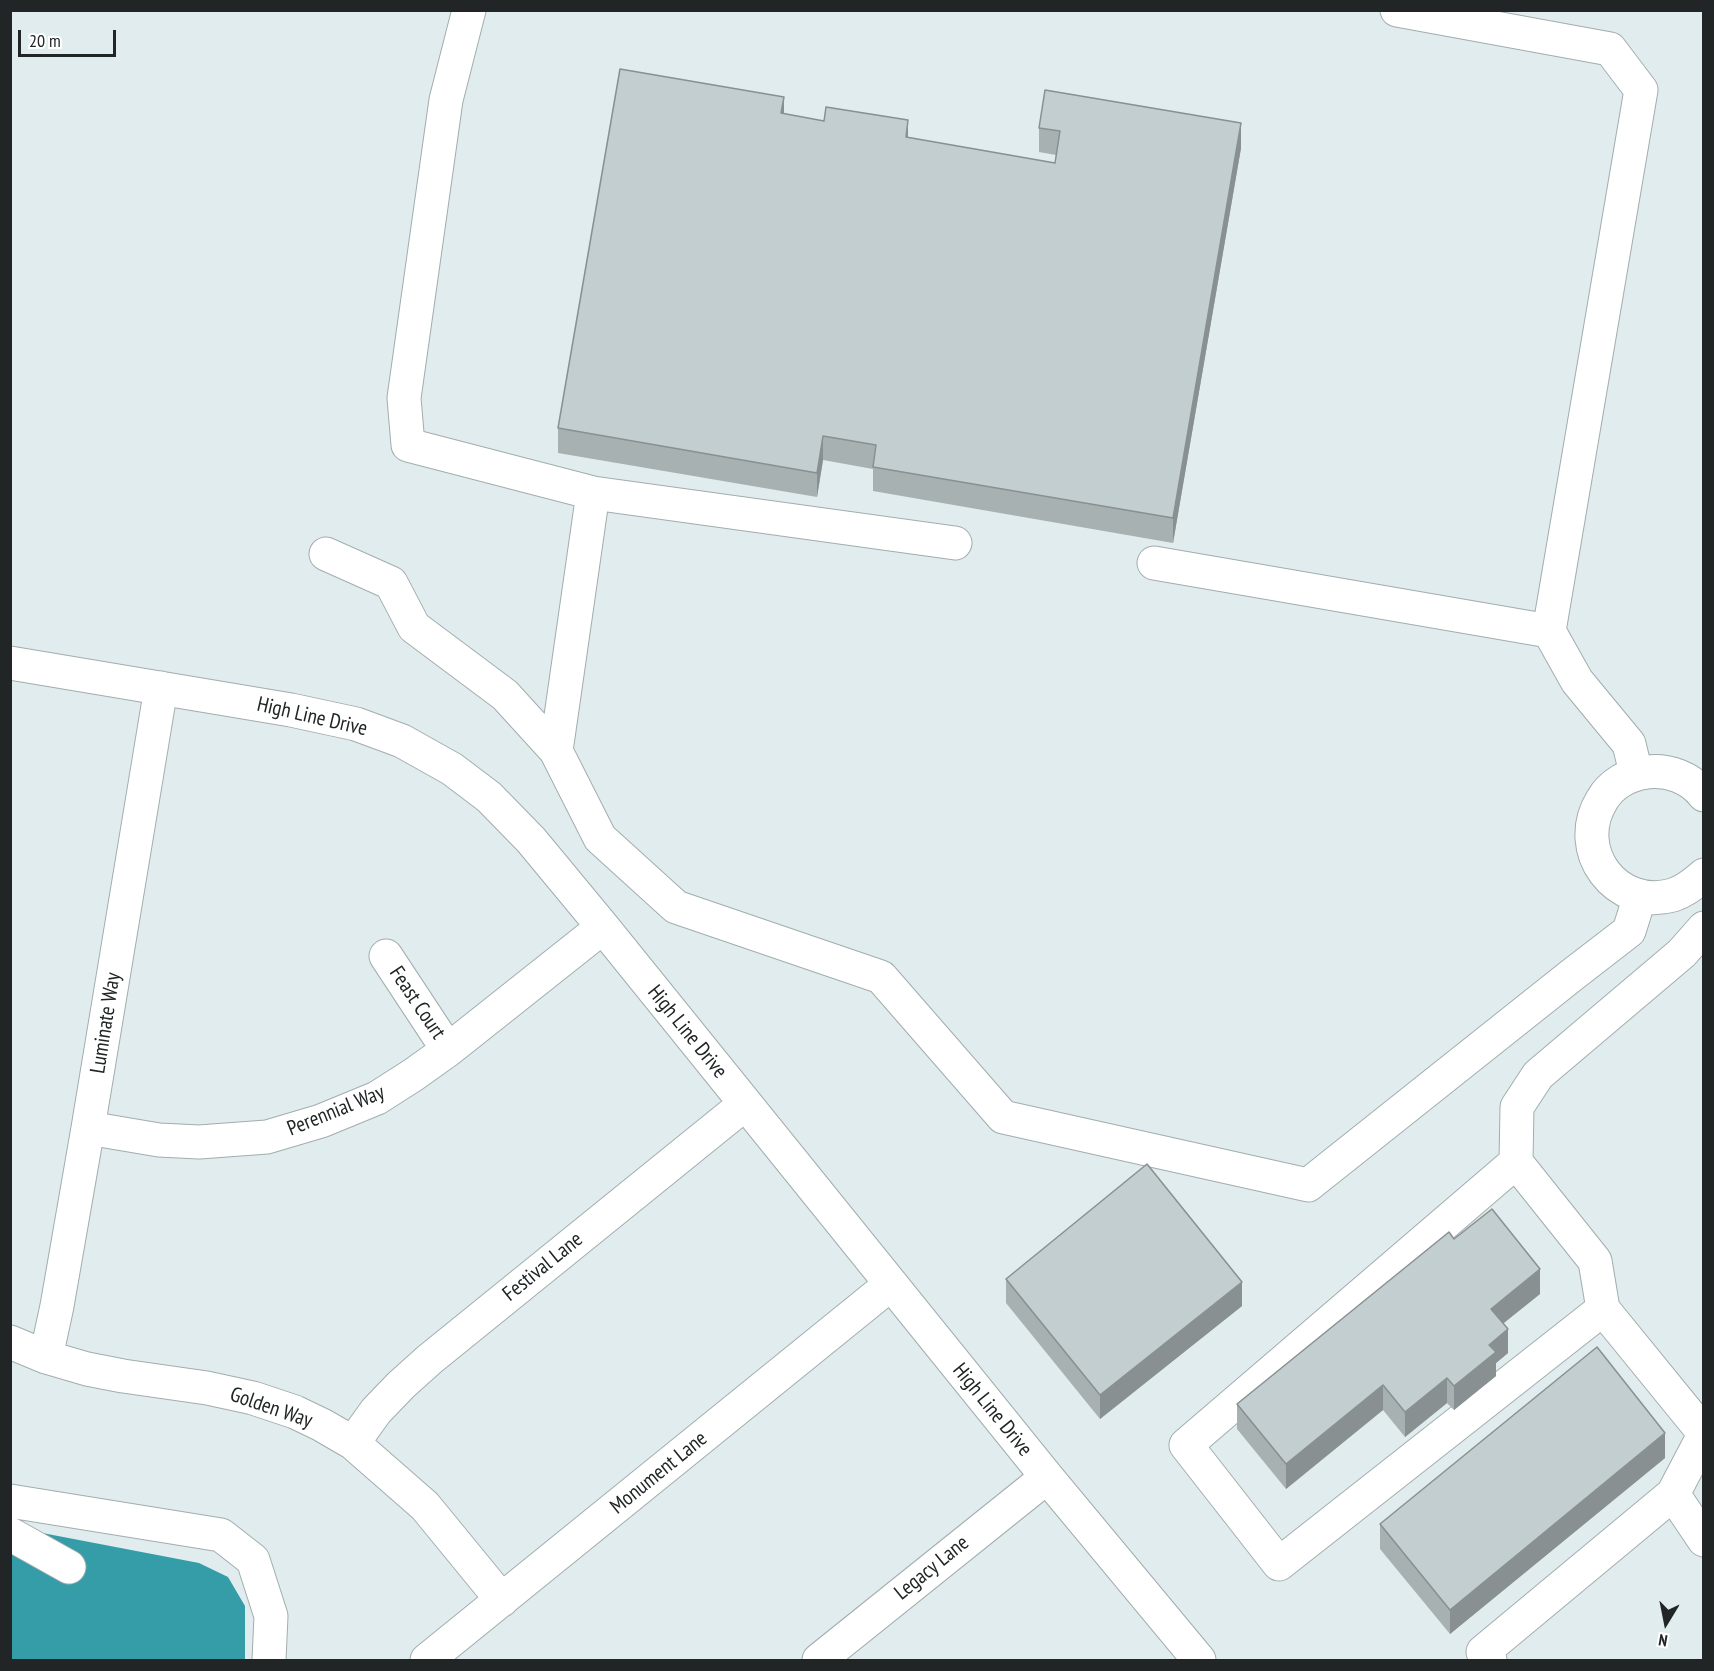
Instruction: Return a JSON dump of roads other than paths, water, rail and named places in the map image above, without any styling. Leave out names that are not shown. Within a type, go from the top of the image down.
[{"type":"street","points":[[469,10],[446,100],[407,375],[404,398],[408,445],[593,493],[955,543]]},
{"type":"street","points":[[1397,10],[1610,48],[1641,90],[1549,631],[1577,681],[1629,744],[1636,773]]},
{"type":"street","points":[[556,751],[593,493]]},
{"type":"street","points":[[326,554],[391,583],[414,627],[505,695],[556,751],[600,838],[676,908],[881,977],[1003,1117],[1308,1185],[1629,931],[1640,896]]},
{"type":"street","points":[[1154,563],[1549,631]]},
{"type":"street","name":"High Line Drive","points":[[10,663],[291,710],[356,724],[402,741],[452,769],[489,797],[531,840],[603,927],[1047,1477],[1199,1660]]},
{"type":"street","name":"Luminate Way","points":[[46,1357],[88,1128],[161,688]]},
{"type":"street","points":[[1698,780],[1654,771],[1636,773],[1619,781],[1605,794],[1596,810],[1591,828],[1592,846],[1598,864],[1609,879],[1624,890],[1640,896],[1658,898],[1675,894],[1691,886],[1704,874]]},
{"type":"street","name":"Perennial Way","points":[[88,1128],[159,1140],[199,1142],[267,1137],[321,1121],[377,1098],[413,1075],[603,927]]},
{"type":"street","points":[[1490,1660],[1483,1652],[1673,1494],[1704,1434],[1604,1309],[1595,1261],[1516,1162],[1517,1107],[1538,1076],[1682,953],[1704,928]]},
{"type":"street","name":"Feast Court","points":[[386,956],[448,1050]]},
{"type":"street","name":"Festival Lane","points":[[353,1443],[376,1411],[430,1359],[745,1104]]},
{"type":"street","points":[[1516,1162],[1186,1444],[1278,1564],[1604,1309]]},
{"type":"street","name":"Monument Lane","points":[[427,1660],[891,1284]]},
{"type":"street","name":"Golden Way","points":[[10,1342],[46,1357],[87,1369],[207,1388],[253,1398],[295,1412],[353,1443],[425,1506],[502,1600]]},
{"type":"street","name":"Legacy Lane","points":[[819,1660],[1047,1477]]},
{"type":"street","points":[[1673,1494],[1704,1540]]},
{"type":"street","points":[[10,1501],[221,1535],[253,1560],[271,1616],[269,1660]]},
{"type":"street","points":[[10,1534],[69,1567]]},
{"type":"water","points":[[11,1527],[199,1563],[228,1577],[245,1606],[245,1660],[11,1660]]}]
